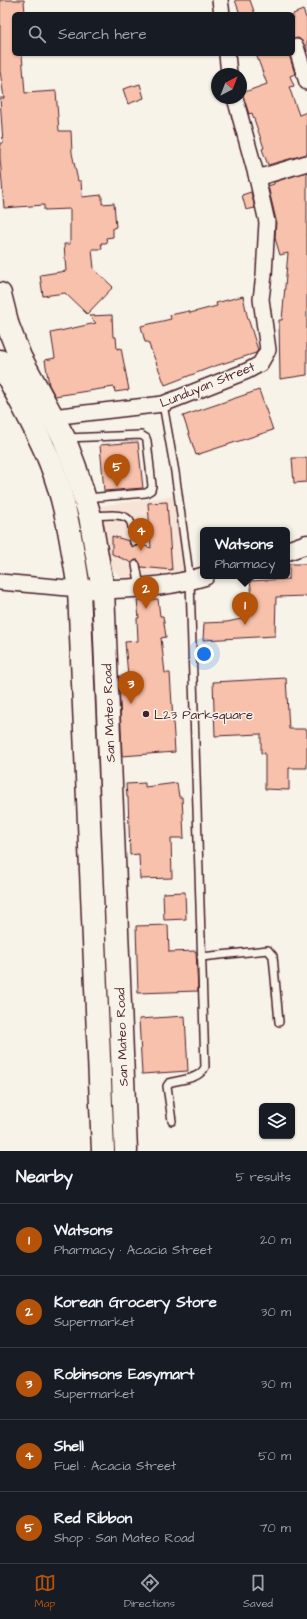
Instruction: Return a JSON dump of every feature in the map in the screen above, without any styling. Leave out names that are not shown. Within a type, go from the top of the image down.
[{"type":"main road","name":"San Mateo Road","points":[[0,294],[8,326],[20,357],[64,438],[75,467],[87,507],[102,590],[126,1151]]},
{"type":"main road","name":"San Mateo Road","points":[[0,361],[50,462],[63,502],[71,537],[79,589],[103,1151]]},
{"type":"street","points":[[220,0],[222,12]]},
{"type":"street","points":[[296,47],[307,82]]},
{"type":"street","points":[[227,56],[228,68]]},
{"type":"street","name":"Lunduyan Street","points":[[52,417],[163,404],[247,371],[260,364],[268,350],[262,299],[267,222],[257,178],[237,104]]},
{"type":"street","points":[[257,178],[307,163]]},
{"type":"street","points":[[290,550],[307,544]]},
{"type":"street","points":[[0,582],[102,590],[140,587],[198,578]]},
{"type":"lane","points":[[163,404],[175,472],[198,578],[202,958],[205,1068],[203,1072],[198,1075],[168,1083],[167,1086],[172,1121]]},
{"type":"lane","points":[[64,438],[142,435],[147,441],[152,486],[151,490],[146,493],[87,507]]},
{"type":"lane","points":[[87,507],[127,517],[131,522],[134,542]]},
{"type":"lane","points":[[136,565],[140,587]]},
{"type":"lane","points":[[202,958],[268,950],[273,956],[279,1022]]},
{"type":"shaded area","points":[[173,496],[185,572],[130,579],[121,577],[111,568],[109,564],[99,506]]},
{"type":"building","points":[[0,0],[24,0],[25,12],[12,12],[12,56],[22,56],[25,93],[56,91],[59,131],[71,131],[72,153],[78,181],[81,181],[82,197],[102,195],[102,204],[114,203],[116,227],[113,228],[113,237],[106,238],[107,243],[101,243],[102,249],[92,249],[94,269],[113,287],[87,314],[65,293],[43,296],[40,275],[66,271],[64,244],[70,244],[70,209],[44,210],[44,205],[4,208],[0,158],[0,143],[3,143],[0,98],[4,98],[0,71]]},
{"type":"building","points":[[235,0],[250,0],[254,12],[239,12]]},
{"type":"building","points":[[303,10],[307,20],[307,52],[302,41],[298,38],[295,39],[295,13]]},
{"type":"building","points":[[257,56],[290,56],[295,74],[290,76],[294,86],[289,87],[299,115],[307,112],[307,154],[268,165],[252,113],[249,114],[246,104],[247,104],[247,91],[267,84]]},
{"type":"building","points":[[140,84],[144,98],[128,104],[123,89]]},
{"type":"building","points":[[307,172],[307,375],[280,379],[279,320],[282,320],[288,253],[280,255],[275,238],[276,220],[268,186],[274,184],[274,182]]},
{"type":"building","points":[[251,192],[255,208],[246,210],[242,195]]},
{"type":"building","points":[[243,296],[247,315],[258,350],[256,353],[212,367],[165,385],[148,342],[145,342],[141,326],[171,319],[170,315],[189,311],[190,313],[217,306],[216,303]]},
{"type":"building","points":[[112,315],[113,337],[116,337],[117,349],[121,348],[129,390],[115,392],[114,387],[55,396],[49,385],[45,360],[55,358],[51,333],[96,323],[89,316]]},
{"type":"building","points":[[259,390],[273,430],[196,455],[183,416]]},
{"type":"building","points":[[138,442],[143,488],[104,491],[100,445]]},
{"type":"building","points":[[292,458],[307,458],[307,482],[294,483]]},
{"type":"building","points":[[167,502],[172,570],[141,567],[138,560],[135,560],[132,563],[112,554],[112,536],[129,541],[130,545],[133,547],[139,544],[151,548],[148,503]]},
{"type":"building","points":[[290,564],[307,564],[307,596],[276,597],[275,636],[203,640],[204,623],[227,622],[246,618],[254,610],[250,581],[290,579]]},
{"type":"building","name":"L23 Parksquare","points":[[158,599],[160,616],[163,616],[166,637],[161,638],[165,673],[170,673],[175,752],[122,756],[119,676],[128,676],[125,642],[138,641],[137,618],[139,618],[137,600]]},
{"type":"building","points":[[286,678],[289,729],[307,729],[307,768],[289,768],[289,790],[265,789],[265,753],[261,753],[261,734],[215,736],[213,682]]},
{"type":"building","points":[[145,783],[145,787],[177,783],[179,797],[182,797],[184,838],[171,838],[172,878],[140,879],[139,854],[130,855],[128,797],[126,784]]},
{"type":"building","points":[[185,892],[186,919],[164,920],[163,893]]},
{"type":"building","points":[[168,925],[169,952],[196,951],[198,991],[138,993],[136,926]]},
{"type":"building","points":[[185,1016],[188,1071],[142,1074],[139,1019]]},
{"type":"place","name":"Red Ribbon","points":[[117,487]]},
{"type":"place","name":"Shell","points":[[141,551]]},
{"type":"place","name":"Korean Grocery Store","points":[[146,609]]},
{"type":"place","name":"Watsons","points":[[245,625]]},
{"type":"place","name":"Robinsons Easymart","points":[[131,704]]},
{"type":"place","name":"L23 Parksquare","points":[[146,714]]}]
